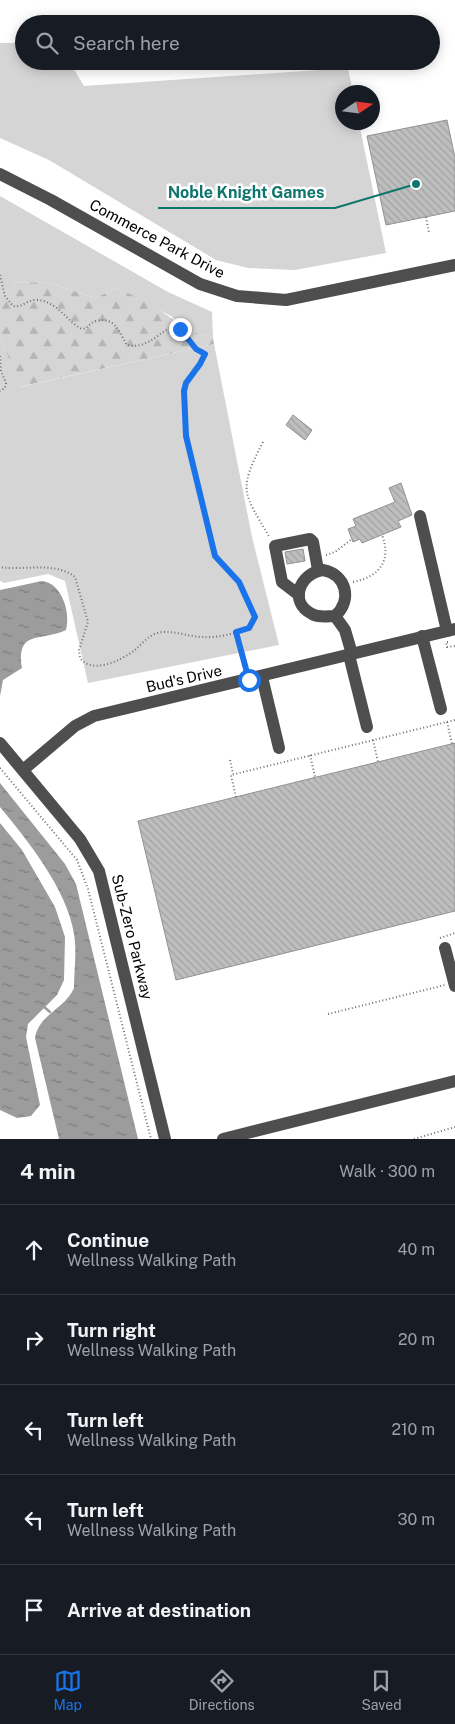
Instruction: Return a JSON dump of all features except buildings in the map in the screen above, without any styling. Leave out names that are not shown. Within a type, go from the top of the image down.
[{"type":"street","name":"Commerce Park Drive","points":[[0,174],[51,200],[200,284],[237,296],[286,300],[455,265]]},
{"type":"street","points":[[420,516],[452,633]]},
{"type":"street","points":[[299,595],[282,582],[274,550],[277,544],[310,539],[313,542],[318,570]]},
{"type":"street","points":[[318,570],[330,571],[337,575],[344,584],[345,603],[342,610],[335,616],[311,614],[300,602],[299,595],[303,580],[308,574],[318,570]]},
{"type":"street","points":[[335,616],[346,630],[367,727]]},
{"type":"street","name":"Bud's Drive","points":[[23,770],[85,720],[422,636],[452,633]]},
{"type":"street","points":[[422,636],[441,709]]},
{"type":"street","points":[[262,677],[279,748]]},
{"type":"street","name":"Sub-Zero Parkway","points":[[0,743],[80,839],[99,871],[164,1139]]},
{"type":"street","points":[[442,945],[450,985]]},
{"type":"street","points":[[223,1139],[455,1081]]},
{"type":"path","points":[[426,217],[429,234]]},
{"type":"path","points":[[0,275],[4,296],[13,306],[19,307],[34,300],[46,302],[69,316],[82,329],[96,321],[110,322],[120,329],[127,345],[134,346],[150,342],[170,328],[180,329],[196,349],[205,354],[186,383],[184,391],[186,436],[215,556],[239,582],[255,617],[249,628],[204,638],[168,632],[156,633],[134,651],[115,661],[90,666],[80,658],[79,650],[88,622],[75,577],[62,570],[51,568],[13,569],[0,567]]},
{"type":"path","points":[[0,356],[1,371],[6,383],[5,388],[0,391]]},
{"type":"path","points":[[264,442],[253,462],[245,490],[253,510],[270,537],[274,550]]},
{"type":"path","points":[[344,584],[370,576],[378,570],[384,562],[387,550],[382,535]]},
{"type":"path","points":[[316,557],[331,554],[352,539]]},
{"type":"path","points":[[236,632],[249,680]]},
{"type":"path","points":[[452,633],[446,642],[447,647],[455,646]]},
{"type":"path","points":[[233,774],[455,720]]},
{"type":"path","points":[[447,722],[452,744]]},
{"type":"path","points":[[373,740],[378,762]]},
{"type":"path","points":[[310,755],[315,777]]},
{"type":"path","points":[[230,760],[236,797]]},
{"type":"path","points":[[0,768],[77,860],[88,889],[150,1139]]},
{"type":"path","points":[[442,945],[441,936],[455,933]]},
{"type":"path","points":[[328,1014],[450,985]]},
{"type":"path","points":[[414,1139],[455,1127]]},
{"type":"green space","points":[[0,43],[15,43],[15,70],[74,70],[84,86],[319,70],[348,70],[352,85],[335,85],[335,130],[360,130],[386,253],[295,270],[248,268],[216,260],[49,160],[0,138]]},
{"type":"green space","points":[[0,196],[168,292],[212,312],[213,337],[189,331],[171,316],[117,288],[95,298],[46,282],[11,283],[0,294]]},
{"type":"green space","points":[[46,282],[95,298],[117,288],[153,305],[189,331],[213,337],[214,344],[19,387],[11,376],[11,364],[0,337],[0,294],[10,283]]},
{"type":"green space","points":[[0,337],[11,364],[11,376],[20,387],[214,344],[252,537],[279,645],[88,683],[65,581],[48,574],[4,583],[0,581]]},
{"type":"water","points":[[42,581],[55,587],[60,593],[66,608],[66,630],[27,642],[23,647],[21,656],[22,668],[3,680],[0,696],[0,590]]},
{"type":"water","points":[[0,783],[65,864],[76,884],[138,1139],[59,1139],[35,1038],[37,1030],[42,1023],[65,1001],[74,988],[74,934],[70,917],[55,883],[34,850],[0,807]]},
{"type":"water","points":[[0,823],[22,850],[55,907],[65,937],[64,980],[57,995],[28,1024],[26,1037],[40,1105],[31,1116],[17,1118],[0,1110]]},
{"type":"waterway","points":[[43,1006],[50,1012]]},
{"type":"place","name":"Noble Knight Games","points":[[416,184]]},
{"type":"route","points":[[180,329],[196,349],[205,354],[186,383],[184,391],[186,436],[198,489],[214,545],[215,556],[239,582],[249,600],[255,617],[249,628],[236,632],[249,680]]}]
